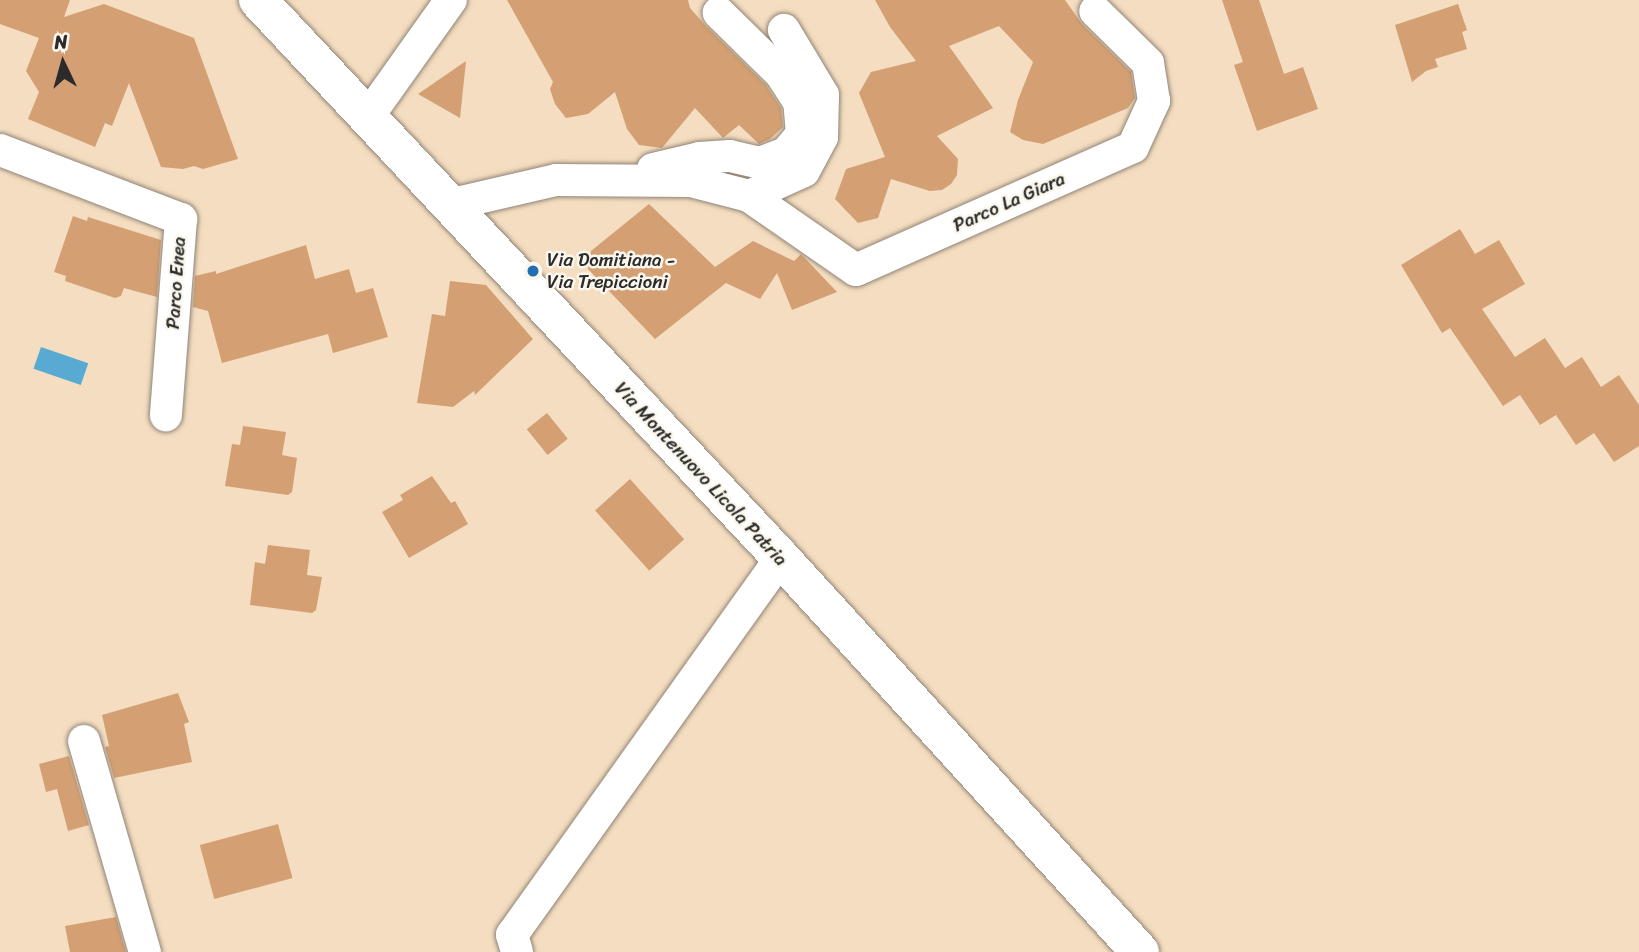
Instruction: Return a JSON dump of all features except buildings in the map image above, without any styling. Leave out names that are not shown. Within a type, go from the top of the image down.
[{"type":"main road","name":"Via Montenuovo Licola Patria","points":[[258,0],[447,205],[781,558],[1140,952]]},
{"type":"street","points":[[367,118],[451,0]]},
{"type":"street","name":"Parco La Giara","points":[[447,205],[556,180],[691,181],[749,197],[856,271],[1133,146],[1154,101],[1148,63],[1095,11]]},
{"type":"street","name":"Parco La Giara","points":[[630,180],[644,171],[700,158],[730,156],[760,163],[786,153],[802,134],[799,103],[780,73],[719,13]]},
{"type":"street","points":[[749,197],[804,171],[822,137],[823,95],[783,30]]},
{"type":"street","name":"Parco Enea","points":[[0,150],[181,219],[166,415]]},
{"type":"street","points":[[510,946],[781,558]]},
{"type":"street","points":[[84,741],[145,952]]},
{"type":"water","points":[[41,347],[88,363],[81,385],[34,369]]},
{"type":"place","name":"Via Domitiana - Via Trepiccioni","points":[[533,271]]}]
